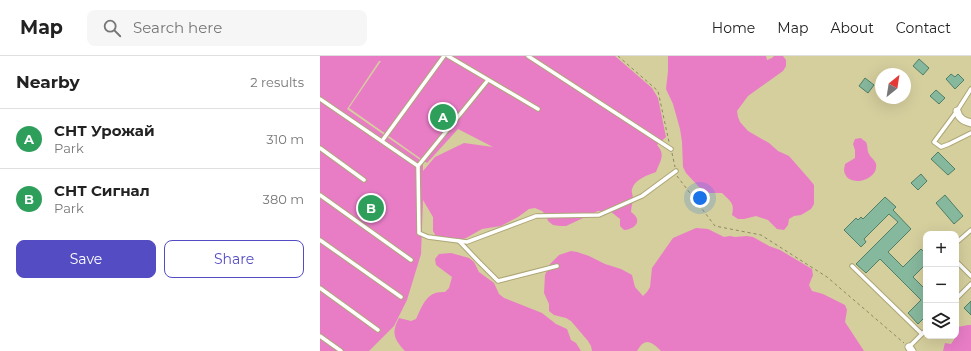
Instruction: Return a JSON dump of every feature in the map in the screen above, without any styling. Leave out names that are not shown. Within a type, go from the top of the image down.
[{"type":"street","points":[[957,111],[958,116],[971,123]]},
{"type":"lane","points":[[382,141],[444,56]]},
{"type":"lane","points":[[448,56],[538,109]]},
{"type":"lane","points":[[528,56],[671,149]]},
{"type":"lane","points":[[488,80],[418,166],[419,233],[428,237],[468,242],[536,216],[599,215],[642,196],[676,172]]},
{"type":"lane","points":[[971,89],[934,142],[941,147],[971,133]]},
{"type":"lane","points":[[320,99],[418,166]]},
{"type":"lane","points":[[320,148],[364,180]]},
{"type":"lane","points":[[320,195],[411,260]]},
{"type":"lane","points":[[959,240],[971,230]]},
{"type":"lane","points":[[320,240],[401,297]]},
{"type":"lane","points":[[459,241],[498,281],[557,266]]},
{"type":"lane","points":[[959,264],[971,276]]},
{"type":"lane","points":[[852,266],[922,334],[910,349]]},
{"type":"lane","points":[[959,296],[971,284]]},
{"type":"lane","points":[[320,288],[378,330]]},
{"type":"lane","points":[[320,336],[341,351]]},
{"type":"path","points":[[618,56],[658,91],[677,177],[715,226],[761,235],[827,277],[910,349]]},
{"type":"shaded area","points":[[320,56],[615,56],[652,88],[658,98],[666,137],[657,145],[662,155],[656,172],[639,180],[632,189],[633,199],[631,212],[637,218],[635,226],[624,230],[620,226],[620,219],[610,211],[598,211],[566,226],[553,225],[548,221],[546,215],[542,211],[535,208],[529,209],[501,226],[482,229],[466,238],[455,242],[448,242],[437,238],[433,231],[433,217],[423,200],[421,254],[407,300],[394,326],[369,351],[320,351]],"holes":[[[379,61],[381,61],[349,108],[427,163],[458,129],[493,147],[464,143],[435,157],[423,171],[423,162],[347,109]]]},
{"type":"shaded area","points":[[668,56],[766,56],[767,60],[774,56],[783,56],[786,60],[786,66],[783,71],[748,96],[737,111],[738,117],[740,122],[748,131],[769,143],[778,151],[789,156],[814,185],[814,204],[811,209],[801,215],[794,216],[789,219],[788,225],[784,230],[777,229],[768,220],[756,216],[738,219],[732,215],[732,205],[722,193],[710,193],[699,187],[686,173],[683,167],[680,129],[673,104],[666,89]]},
{"type":"shaded area","points":[[861,138],[866,142],[868,153],[876,164],[876,170],[873,175],[868,178],[856,181],[846,176],[844,169],[845,164],[855,158],[853,144],[855,139]]},
{"type":"shaded area","points":[[696,228],[708,229],[724,237],[753,237],[780,250],[812,269],[813,275],[809,285],[812,291],[823,294],[845,305],[847,310],[845,322],[864,351],[661,351],[651,343],[645,342],[637,351],[592,351],[588,341],[571,321],[554,315],[549,311],[549,304],[544,293],[545,275],[550,264],[559,255],[571,251],[577,252],[621,269],[632,275],[635,287],[643,296],[650,287],[652,268],[673,238]]},
{"type":"shaded area","points":[[451,253],[469,258],[474,262],[479,272],[494,283],[499,294],[504,298],[542,313],[556,324],[567,329],[571,340],[576,343],[581,351],[405,351],[398,343],[394,332],[399,318],[411,321],[416,319],[423,304],[429,296],[439,292],[445,292],[449,288],[452,277],[436,265],[435,259],[439,254]]},
{"type":"shaded area","points":[[971,325],[971,351],[943,351],[945,343],[951,344],[954,339],[959,339],[959,327]]},
{"type":"building","points":[[919,59],[929,68],[923,75],[913,66]]},
{"type":"building","points":[[951,74],[955,77],[958,74],[964,80],[955,89],[946,79]]},
{"type":"building","points":[[865,78],[874,85],[868,93],[859,86]]},
{"type":"building","points":[[936,90],[945,98],[939,104],[930,96]]},
{"type":"building","points":[[938,152],[955,169],[948,175],[931,159]]},
{"type":"building","points":[[921,174],[927,181],[918,190],[911,183]]},
{"type":"building","points":[[945,195],[963,216],[954,224],[936,203]]},
{"type":"building","points":[[885,197],[896,207],[893,210],[911,229],[888,252],[903,267],[921,249],[923,251],[923,267],[913,277],[923,287],[923,319],[918,324],[908,313],[921,300],[880,259],[866,273],[856,264],[898,222],[889,214],[864,239],[866,242],[861,247],[844,230],[856,218],[858,220],[861,217],[863,219]]},
{"type":"building","points":[[971,301],[971,315],[964,308]]},
{"type":"place","name":"СНТ Урожай","points":[[443,117]]},
{"type":"place","name":"СНТ Сигнал","points":[[371,208]]}]
